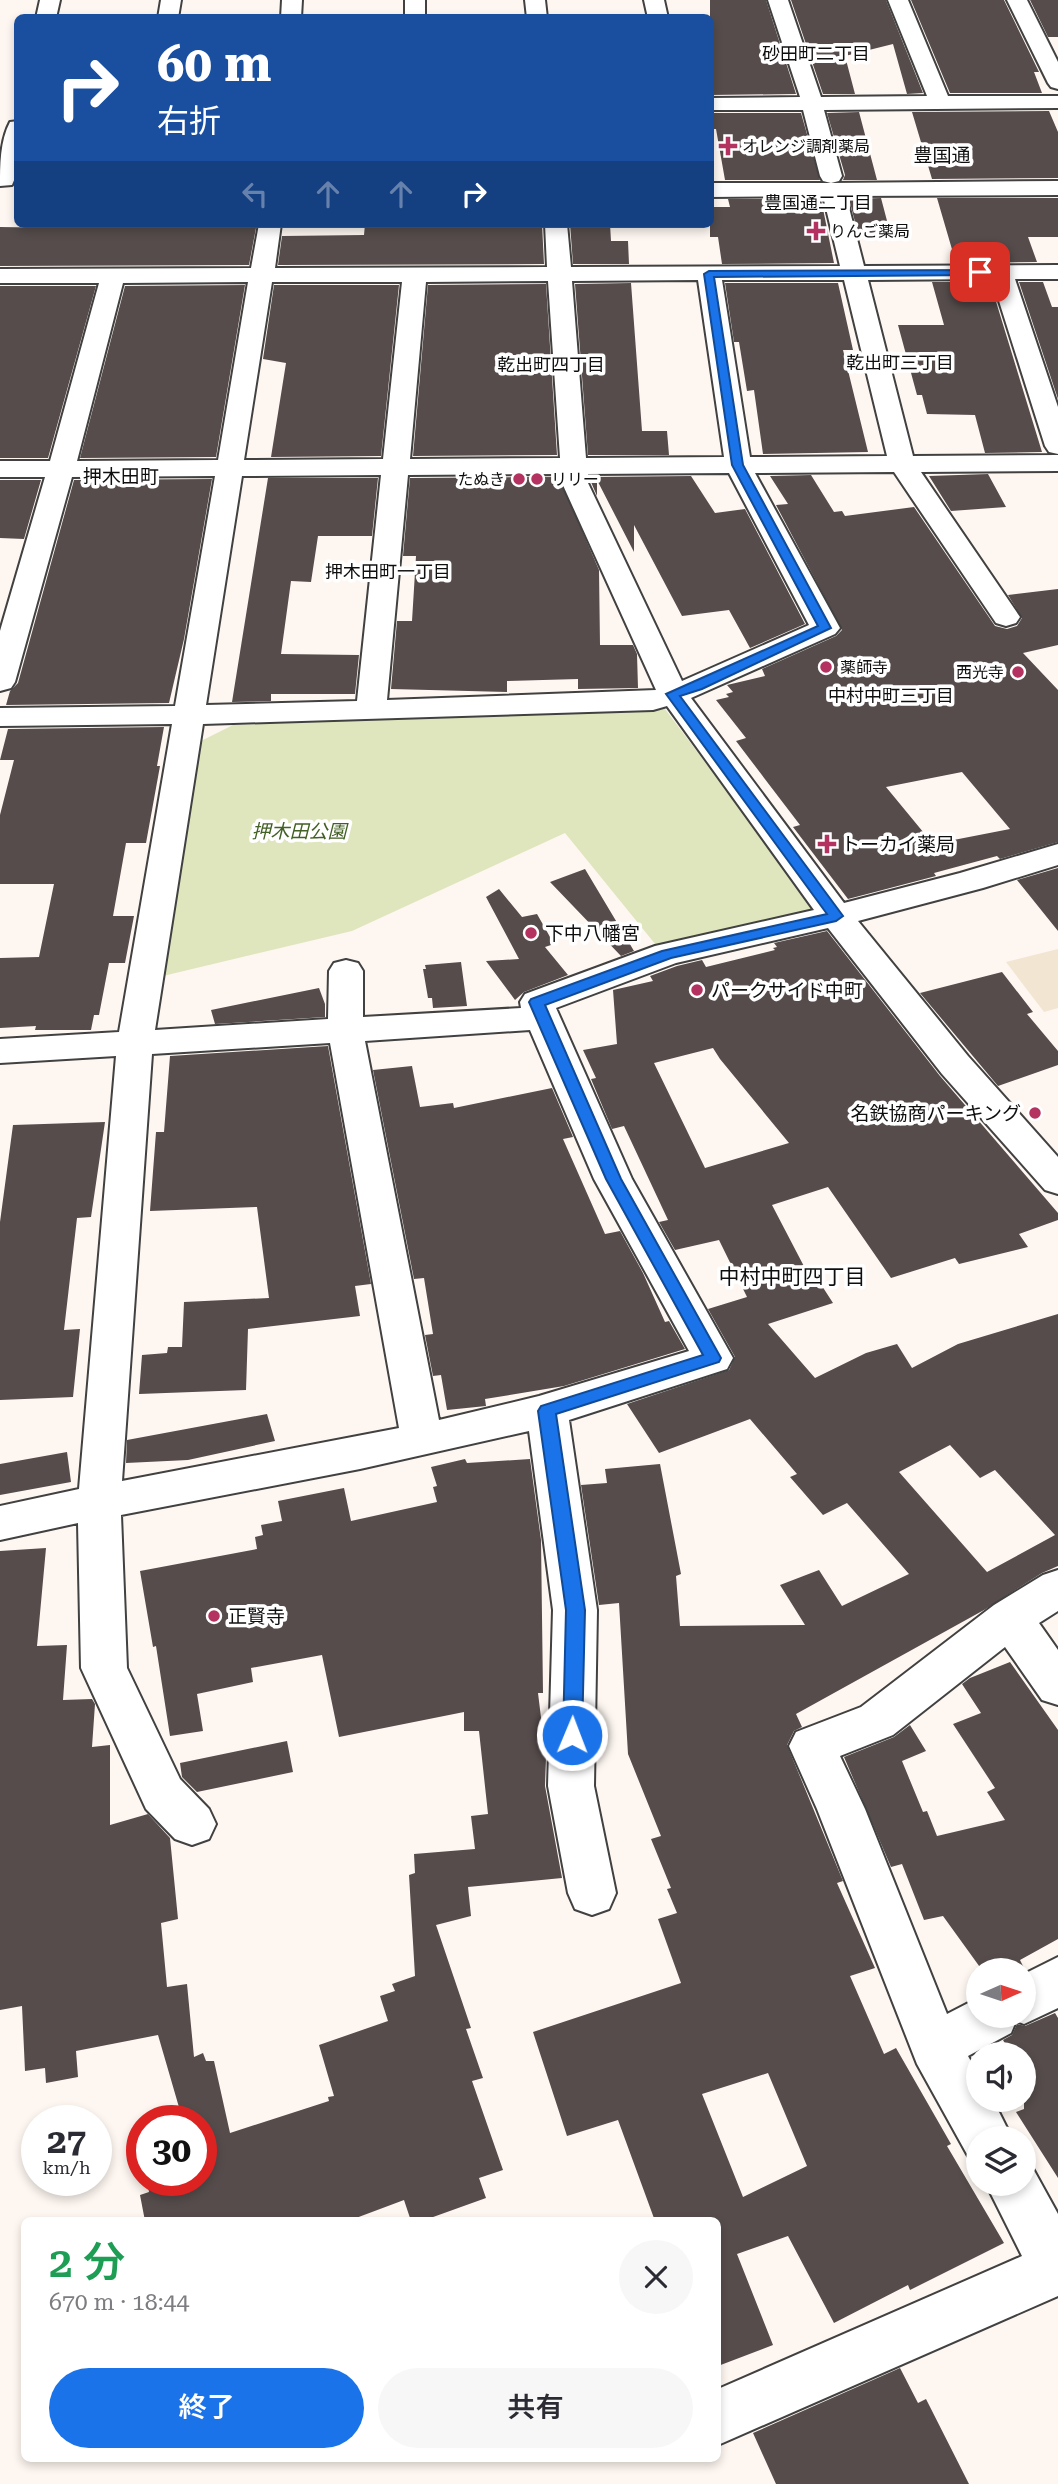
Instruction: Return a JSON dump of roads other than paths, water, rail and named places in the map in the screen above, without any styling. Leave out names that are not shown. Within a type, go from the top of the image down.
[{"type":"street","points":[[778,0],[812,103],[902,464],[1006,617]]},
{"type":"street","points":[[898,0],[940,103]]},
{"type":"street","points":[[1017,0],[1058,83]]},
{"type":"street","points":[[714,104],[1058,102]]},
{"type":"street","points":[[8,186],[14,124]]},
{"type":"street","points":[[714,190],[1058,175]]},
{"type":"street","points":[[714,177],[1058,188]]},
{"type":"street","points":[[192,1824],[163,1794],[104,1668],[99,1500],[135,1041],[269,228]]},
{"type":"street","points":[[556,228],[575,483],[673,694],[836,916],[955,1065],[1058,1181]]},
{"type":"street","points":[[1001,272],[1058,446]]},
{"type":"street","points":[[0,276],[1058,272]]},
{"type":"street","points":[[0,717],[188,715],[653,701],[697,686],[825,628],[738,465],[709,274]]},
{"type":"street","points":[[371,709],[415,275]]},
{"type":"street","points":[[0,682],[113,276]]},
{"type":"street","points":[[0,470],[1058,463]]},
{"type":"street","points":[[0,1523],[99,1500],[422,1438],[547,1411],[713,1358],[613,1179],[537,1002],[667,954],[836,916],[971,881],[1058,854]]},
{"type":"street","points":[[346,971],[345,1029],[422,1438]]},
{"type":"street","points":[[0,1051],[542,1018]]},
{"type":"street","points":[[547,1411],[575,1610],[571,1786],[592,1893]]},
{"type":"street","points":[[979,2126],[935,2047],[841,1809],[812,1746],[877,1721],[1010,1619],[1058,1588]]},
{"type":"street","points":[[1010,1619],[1058,1686]]},
{"type":"street","points":[[1036,1993],[1058,1981]]},
{"type":"street","points":[[935,2047],[971,2028]]},
{"type":"street","points":[[721,2416],[1058,2267],[1019,2196]]},
{"type":"place","name":"オレンジ調剤薬局","points":[[728,146]]},
{"type":"place","name":"りんご薬局","points":[[816,231]]},
{"type":"place","name":"たぬき","points":[[519,479]]},
{"type":"place","name":"リリー","points":[[537,479]]},
{"type":"place","name":"薬師寺","points":[[826,667]]},
{"type":"place","name":"西光寺","points":[[1018,672]]},
{"type":"place","name":"トーカイ薬局","points":[[827,844]]},
{"type":"place","name":"下中八幡宮","points":[[531,933]]},
{"type":"place","name":"パークサイド中町","points":[[697,990]]},
{"type":"place","name":"名鉄協商パーキング","points":[[1035,1113]]},
{"type":"place","name":"正賢寺","points":[[214,1616]]},
{"type":"district","name":"砂田町二丁目","points":[[816,54]]},
{"type":"district","name":"豊国通","points":[[942,155]]},
{"type":"district","name":"豊国通二丁目","points":[[818,203]]},
{"type":"district","name":"乾出町三丁目","points":[[900,363]]},
{"type":"district","name":"乾出町四丁目","points":[[551,365]]},
{"type":"district","name":"押木田町","points":[[121,476]]},
{"type":"district","name":"押木田町一丁目","points":[[388,572]]},
{"type":"district","name":"中村中町三丁目","points":[[891,696]]},
{"type":"district","name":"中村中町四丁目","points":[[792,1277]]},
{"type":"park label","name":"押木田公園","points":[[299,831]]}]
